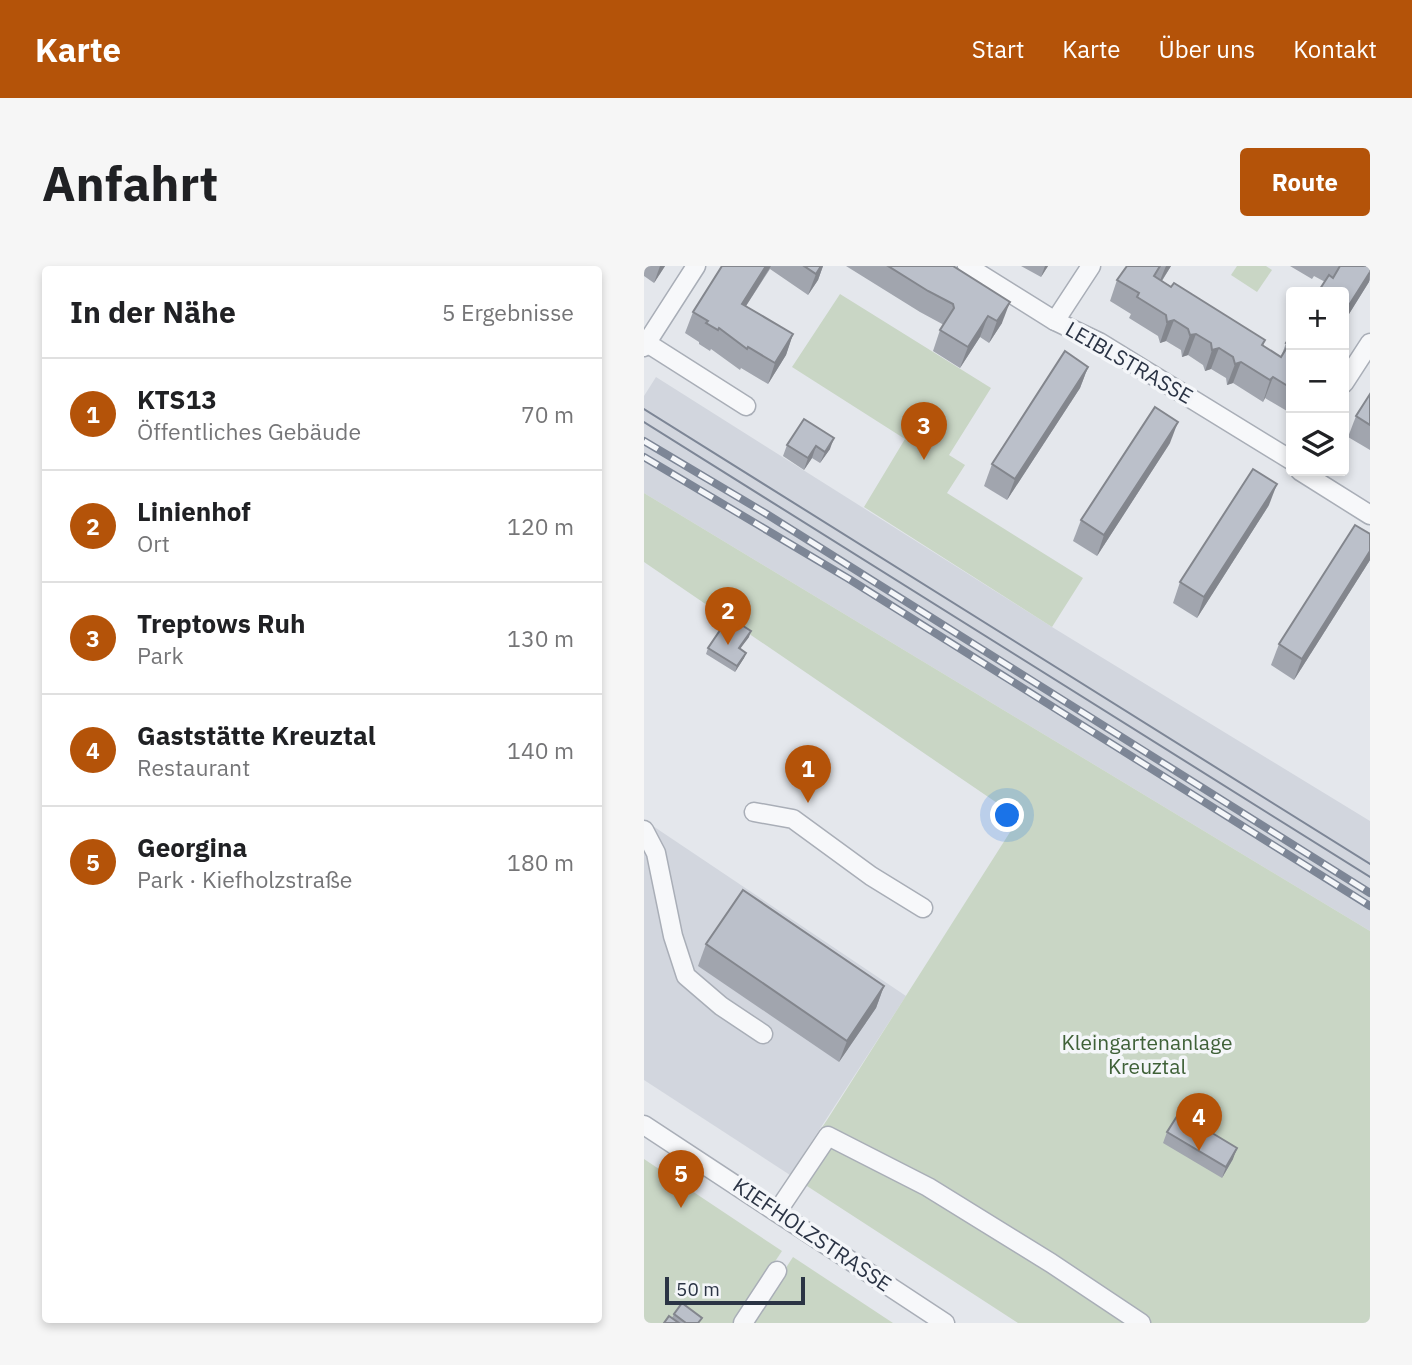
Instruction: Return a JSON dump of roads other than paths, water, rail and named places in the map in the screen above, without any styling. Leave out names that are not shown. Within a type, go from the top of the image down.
[{"type":"street","points":[[696,266],[645,345],[746,406]]},
{"type":"street","name":"LEIBLSTRASSE","points":[[967,266],[1055,321],[1099,342],[1286,457]]},
{"type":"street","points":[[1055,321],[1091,266]]},
{"type":"street","points":[[1349,376],[1370,344]]},
{"type":"street","points":[[1308,476],[1370,515]]},
{"type":"street","points":[[754,812],[793,819],[871,876],[923,908]]},
{"type":"street","points":[[644,830],[656,853],[673,936],[686,976],[720,1006],[763,1034]]},
{"type":"street","name":"KIEFHOLZSTRASSE","points":[[644,1125],[945,1323]]},
{"type":"street","points":[[777,1212],[828,1136],[928,1187],[1051,1263],[1141,1323]]},
{"type":"street","points":[[743,1323],[777,1271]]},
{"type":"tram line","points":[[644,409],[1370,864]]},
{"type":"tram line","points":[[644,422],[1370,877]]},
{"type":"railway","points":[[644,441],[765,513],[1370,893]]},
{"type":"railway","points":[[644,457],[849,579],[1370,906]]},
{"type":"place","name":"Treptows Ruh","points":[[924,460]]},
{"type":"place","name":"Linienhof","points":[[728,645]]},
{"type":"place","name":"KTS13","points":[[808,803]]},
{"type":"place","name":"Gaststätte Kreuztal","points":[[1199,1151]]},
{"type":"place","name":"Georgina","points":[[681,1208]]},
{"type":"park label","name":"Kleingartenanlage Kreuztal","points":[[1147,1055]]}]
